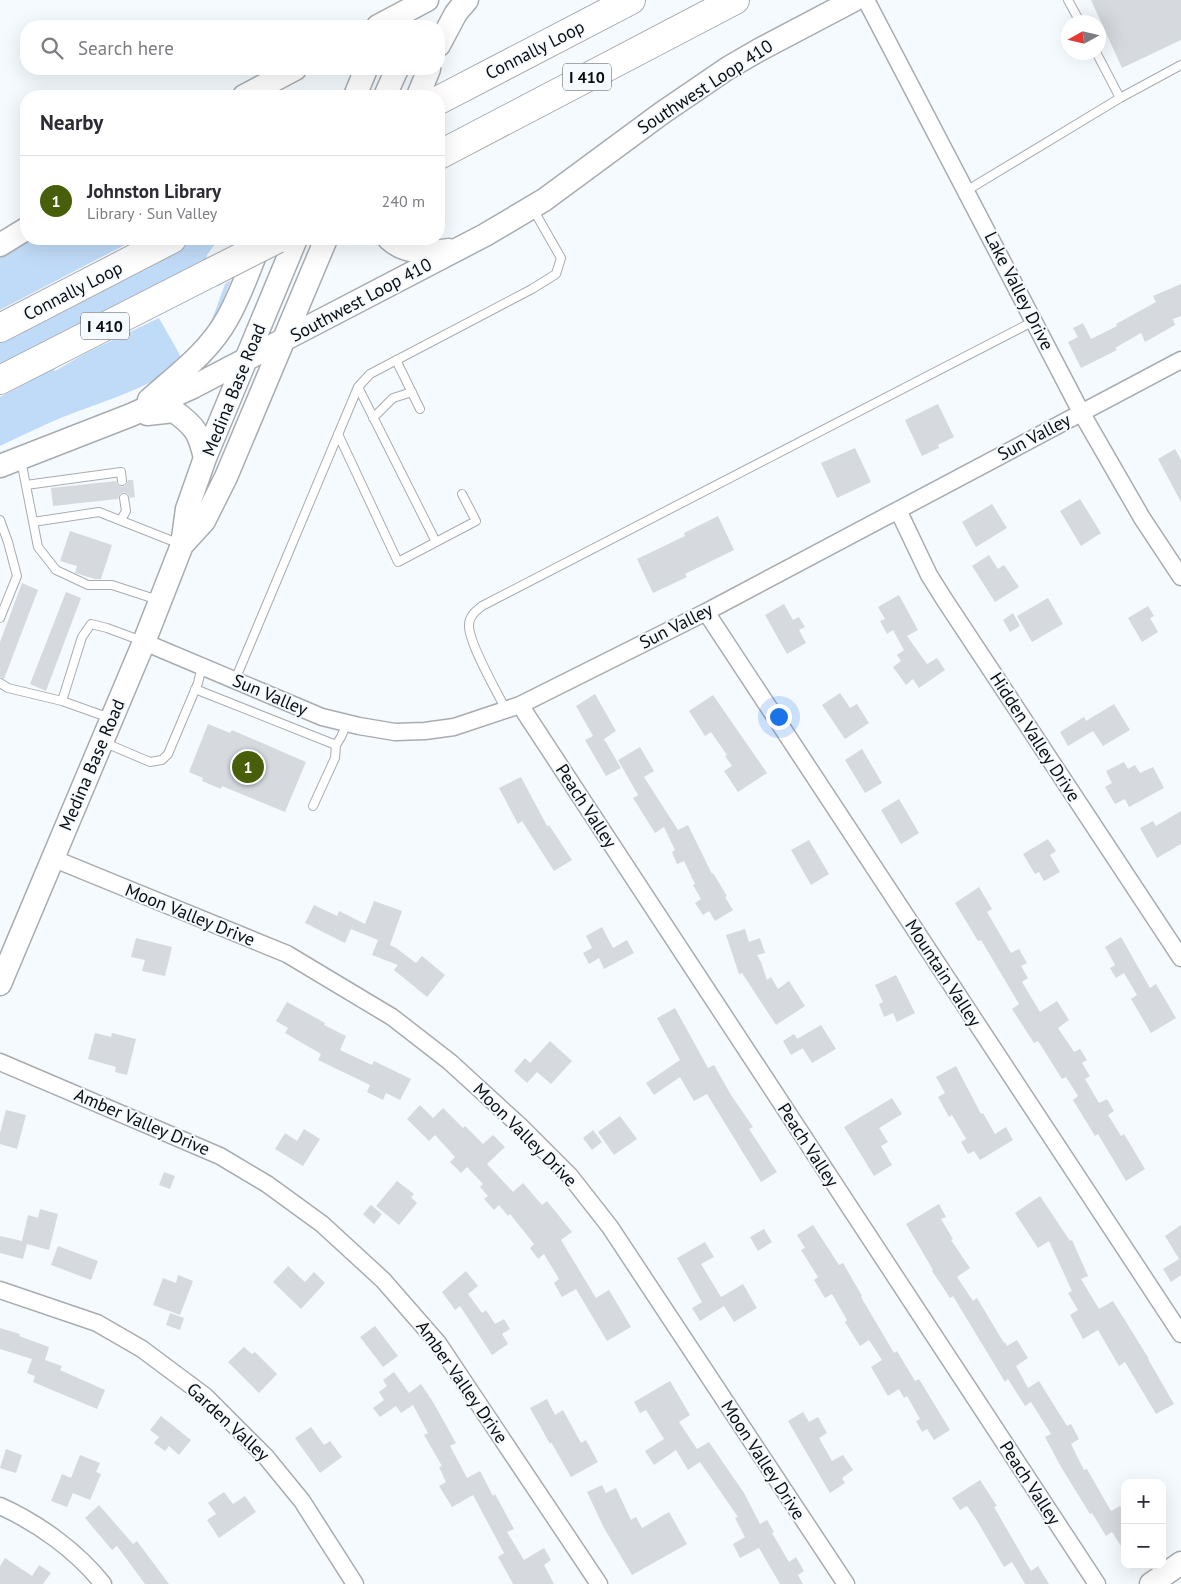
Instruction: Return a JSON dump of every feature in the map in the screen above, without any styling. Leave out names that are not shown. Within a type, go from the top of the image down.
[{"type":"highway","name":"Connally Loop","points":[[449,94],[631,0]]},
{"type":"highway","name":"I 410","points":[[445,152],[735,0]]},
{"type":"highway","name":"Connally Loop","points":[[0,328],[160,245]]},
{"type":"highway","name":"I 410","points":[[0,380],[265,245]]},
{"type":"main road","points":[[385,20],[396,0]]},
{"type":"main road","points":[[391,20],[426,0]]},
{"type":"main road","points":[[417,20],[426,0]]},
{"type":"main road","points":[[445,34],[456,13],[467,0]]},
{"type":"main road","name":"Southwest Loop 410","points":[[0,466],[131,415],[193,387],[463,246],[532,207],[662,113],[736,63],[854,0]]},
{"type":"main road","points":[[255,90],[284,75]]},
{"type":"main road","points":[[357,90],[364,75]]},
{"type":"main road","points":[[387,90],[394,75]]},
{"type":"main road","points":[[420,90],[427,75]]},
{"type":"main road","points":[[0,245],[20,232]]},
{"type":"main road","points":[[131,415],[199,356],[212,341],[227,320],[259,245]]},
{"type":"main road","name":"Medina Base Road","points":[[0,984],[144,642],[182,545],[187,509],[206,458],[294,245]]},
{"type":"main road","name":"Medina Base Road","points":[[182,545],[204,521],[226,477],[324,245]]},
{"type":"main road","points":[[398,245],[416,252],[439,251],[463,246]]},
{"type":"main road","points":[[131,415],[174,411],[190,423],[200,438],[206,458]]},
{"type":"main road","points":[[1151,1584],[1181,1564]]},
{"type":"street","name":"Lake Valley Drive","points":[[866,0],[1081,412],[1142,518],[1181,577]]},
{"type":"street","name":"Sun Valley","points":[[144,642],[322,716],[346,723],[395,732],[425,731],[454,727],[513,708],[706,612],[1181,360]]},
{"type":"street","name":"Hidden Valley Drive","points":[[898,510],[929,575],[944,599],[1181,958]]},
{"type":"street","name":"Mountain Valley","points":[[706,612],[1181,1334]]},
{"type":"street","name":"Peach Valley","points":[[513,708],[1096,1584]]},
{"type":"street","name":"Moon Valley Drive","points":[[52,858],[287,954],[392,1017],[450,1062],[520,1126],[570,1176],[610,1227],[846,1584]]},
{"type":"street","name":"Amber Valley Drive","points":[[0,1062],[220,1156],[267,1184],[322,1224],[378,1275],[438,1343],[599,1584]]},
{"type":"street","name":"Garden Valley","points":[[0,1290],[97,1323],[142,1350],[205,1396],[266,1457],[302,1501],[355,1584]]},
{"type":"street","points":[[0,1506],[15,1512],[47,1533],[74,1554],[103,1584]]},
{"type":"lane","points":[[1068,0],[1076,15]]},
{"type":"lane","points":[[1100,60],[1120,98]]},
{"type":"lane","points":[[966,190],[1120,98],[1181,64]]},
{"type":"lane","points":[[235,680],[358,387],[370,374],[532,289],[556,274],[561,258],[532,207]]},
{"type":"lane","points":[[513,708],[474,645],[469,625],[472,615],[482,606],[1034,321]]},
{"type":"lane","points":[[396,360],[420,409]]},
{"type":"lane","points":[[358,387],[436,542]]},
{"type":"lane","points":[[373,418],[393,398],[412,392]]},
{"type":"lane","points":[[338,434],[398,562],[476,521],[462,494]]},
{"type":"lane","points":[[21,458],[38,547],[56,570],[88,585],[112,585],[160,601]]},
{"type":"lane","points":[[26,485],[121,472],[122,481]]},
{"type":"lane","points":[[121,520],[126,512],[124,498]]},
{"type":"lane","points":[[33,522],[99,512],[182,545]]},
{"type":"lane","points":[[0,520],[17,576],[0,618]]},
{"type":"lane","points":[[62,701],[82,637],[91,624],[144,642]]},
{"type":"lane","points":[[102,741],[150,762],[162,760],[168,754],[198,683],[202,666]]},
{"type":"lane","points":[[0,683],[8,688],[62,701],[112,719]]},
{"type":"lane","points":[[195,689],[336,745]]},
{"type":"lane","points":[[313,806],[335,758],[336,745],[346,723]]},
{"type":"shaded area","points":[[20,245],[125,245],[0,310],[0,257]]},
{"type":"shaded area","points":[[182,245],[214,245],[207,255],[207,260],[62,332],[62,336],[0,368],[0,340]]},
{"type":"shaded area","points":[[231,280],[206,339],[189,358],[173,370],[137,389],[55,420],[0,446],[0,397],[159,318],[181,357],[204,334],[214,315],[225,284]]},
{"type":"building","points":[[1091,0],[1181,0],[1181,40],[1122,68],[1106,33],[1106,15],[1098,15]]},
{"type":"building","points":[[1181,284],[1181,316],[1173,319],[1175,325],[1145,342],[1141,333],[1115,348],[1117,350],[1081,368],[1068,342],[1078,337],[1073,328],[1083,323],[1091,339],[1117,326],[1116,324],[1156,302],[1153,296]]},
{"type":"building","points":[[938,404],[954,437],[938,445],[939,448],[922,456],[905,420]]},
{"type":"building","points":[[855,448],[871,482],[837,498],[821,463]]},
{"type":"building","points":[[1175,449],[1181,460],[1181,502],[1158,459]]},
{"type":"building","points":[[128,480],[133,480],[135,497],[130,498],[124,492],[120,494],[118,499],[53,506],[51,488],[116,481],[122,487],[126,485]]},
{"type":"building","points":[[1080,499],[1101,533],[1081,546],[1060,511]]},
{"type":"building","points":[[992,504],[1007,528],[976,547],[962,522]]},
{"type":"building","points":[[718,516],[734,550],[685,574],[687,577],[653,593],[637,559],[685,536],[684,533]]},
{"type":"building","points":[[70,531],[112,545],[101,579],[75,573],[77,566],[60,561]]},
{"type":"building","points":[[989,555],[998,569],[1004,565],[1019,587],[995,602],[972,566]]},
{"type":"building","points":[[22,583],[38,590],[4,679],[0,677],[0,642]]},
{"type":"building","points":[[66,592],[81,598],[46,691],[30,684]]},
{"type":"building","points":[[899,595],[918,630],[907,636],[927,664],[937,658],[945,670],[919,688],[913,679],[906,685],[893,667],[901,661],[897,655],[904,650],[893,630],[887,634],[880,621],[885,619],[878,607]]},
{"type":"building","points":[[1048,598],[1063,624],[1032,642],[1017,616]]},
{"type":"building","points":[[784,604],[793,620],[799,617],[805,627],[799,630],[806,643],[787,654],[765,615]]},
{"type":"building","points":[[1148,606],[1154,616],[1150,618],[1158,632],[1142,642],[1128,618]]},
{"type":"building","points":[[1013,613],[1020,626],[1010,632],[1003,620]]},
{"type":"building","points":[[840,693],[850,708],[857,704],[869,723],[845,739],[822,705]]},
{"type":"building","points":[[595,694],[616,731],[604,739],[621,768],[606,776],[585,740],[593,736],[576,706]]},
{"type":"building","points":[[713,695],[767,773],[738,792],[724,771],[732,766],[725,756],[727,755],[711,732],[705,736],[689,711]]},
{"type":"building","points":[[1114,704],[1130,730],[1103,746],[1093,731],[1068,746],[1060,732],[1084,717],[1086,721]]},
{"type":"building","points":[[208,724],[230,733],[232,730],[306,762],[285,812],[222,786],[221,789],[202,781],[203,778],[189,772]]},
{"type":"building","points":[[640,747],[654,771],[644,777],[678,830],[688,825],[712,874],[727,896],[725,897],[733,910],[715,921],[709,911],[703,915],[695,903],[701,899],[693,885],[695,884],[684,861],[677,864],[672,852],[675,850],[664,827],[655,833],[633,798],[638,795],[618,760]]},
{"type":"building","points":[[862,749],[882,783],[865,793],[845,760]]},
{"type":"building","points":[[1124,762],[1128,769],[1135,765],[1140,773],[1153,767],[1164,788],[1129,807],[1125,799],[1115,804],[1105,787],[1112,783],[1106,771]]},
{"type":"building","points":[[521,777],[547,826],[549,825],[572,860],[554,871],[522,821],[518,824],[499,788]]},
{"type":"building","points":[[899,799],[919,833],[901,844],[881,810]]},
{"type":"building","points":[[1181,811],[1181,844],[1157,858],[1140,828],[1153,821],[1156,826]]},
{"type":"building","points":[[1048,839],[1056,851],[1050,855],[1060,872],[1044,881],[1039,872],[1035,874],[1023,854]]},
{"type":"building","points":[[809,840],[829,874],[811,885],[791,850]]},
{"type":"building","points":[[979,887],[992,909],[987,912],[1011,953],[1019,949],[1027,963],[1021,966],[1028,978],[1022,982],[1040,1012],[1057,1001],[1069,1020],[1058,1028],[1074,1052],[1080,1049],[1087,1060],[1082,1063],[1090,1076],[1085,1079],[1099,1103],[1107,1099],[1114,1111],[1108,1115],[1121,1136],[1124,1134],[1145,1169],[1126,1181],[1098,1134],[1095,1136],[1073,1100],[1078,1096],[1066,1077],[1062,1079],[1038,1041],[1034,1043],[1012,1009],[1019,1004],[981,940],[978,941],[955,903]]},
{"type":"building","points":[[374,901],[402,911],[390,945],[416,963],[422,956],[445,975],[427,997],[394,970],[398,965],[372,955],[378,940],[351,929],[345,943],[305,923],[314,905],[337,916],[339,911],[365,924]]},
{"type":"building","points":[[602,927],[613,948],[627,940],[634,953],[604,969],[599,958],[589,964],[583,953],[592,948],[586,936]]},
{"type":"building","points":[[745,929],[749,942],[760,938],[765,953],[757,955],[767,980],[771,977],[778,989],[789,981],[805,1006],[776,1025],[742,973],[739,974],[726,935]]},
{"type":"building","points":[[1121,937],[1150,988],[1156,984],[1176,1018],[1151,1033],[1131,999],[1137,995],[1124,973],[1116,978],[1110,968],[1115,965],[1105,947]]},
{"type":"building","points":[[136,938],[172,947],[165,976],[142,971],[145,960],[131,957]]},
{"type":"building","points":[[896,975],[915,1013],[897,1022],[893,1013],[884,1017],[879,1004],[883,1002],[875,985]]},
{"type":"building","points":[[287,1002],[346,1036],[340,1050],[372,1065],[374,1061],[411,1079],[400,1100],[386,1093],[383,1100],[367,1092],[370,1085],[318,1060],[321,1054],[285,1033],[288,1028],[276,1021]]},
{"type":"building","points":[[675,1008],[708,1068],[714,1065],[731,1095],[753,1127],[749,1129],[777,1172],[761,1182],[707,1094],[694,1101],[680,1077],[654,1095],[646,1083],[680,1060],[657,1018]]},
{"type":"building","points":[[821,1025],[836,1049],[812,1063],[797,1039]]},
{"type":"building","points":[[95,1033],[111,1037],[112,1033],[136,1039],[127,1075],[115,1072],[116,1067],[88,1059]]},
{"type":"building","points":[[794,1034],[803,1048],[791,1055],[783,1041]]},
{"type":"building","points":[[550,1041],[572,1061],[551,1084],[537,1072],[527,1083],[514,1071],[525,1058],[530,1063]]},
{"type":"building","points":[[956,1066],[981,1114],[983,1113],[995,1134],[1006,1127],[1013,1140],[980,1160],[974,1151],[968,1154],[961,1142],[966,1139],[952,1115],[949,1117],[938,1097],[945,1093],[936,1077]]},
{"type":"building","points":[[892,1098],[902,1114],[879,1128],[888,1142],[881,1146],[892,1165],[874,1176],[844,1127]]},
{"type":"building","points":[[420,1105],[433,1118],[443,1108],[483,1144],[493,1135],[505,1147],[487,1164],[513,1192],[523,1183],[542,1205],[547,1201],[572,1232],[561,1240],[596,1298],[609,1290],[631,1327],[607,1341],[576,1289],[562,1297],[554,1283],[559,1279],[544,1254],[538,1259],[530,1248],[534,1244],[510,1214],[508,1216],[499,1205],[494,1210],[484,1199],[488,1196],[480,1187],[483,1184],[467,1167],[461,1173],[450,1162],[455,1157],[435,1135],[429,1141],[407,1119]]},
{"type":"building","points":[[6,1110],[26,1115],[17,1149],[0,1144],[0,1133]]},
{"type":"building","points":[[620,1116],[637,1139],[614,1155],[598,1132]]},
{"type":"building","points":[[304,1129],[320,1139],[303,1166],[275,1149],[285,1133],[297,1141]]},
{"type":"building","points":[[593,1130],[602,1142],[592,1150],[583,1138]]},
{"type":"building","points":[[164,1172],[175,1176],[170,1189],[159,1185]]},
{"type":"building","points":[[397,1181],[414,1194],[411,1197],[417,1203],[399,1225],[376,1206]]},
{"type":"building","points":[[1040,1196],[1070,1241],[1072,1240],[1088,1276],[1081,1279],[1099,1309],[1113,1301],[1174,1404],[1156,1414],[1125,1362],[1119,1366],[1098,1330],[1083,1339],[1070,1315],[1078,1310],[1068,1293],[1072,1291],[1049,1241],[1038,1248],[1015,1213]]},
{"type":"building","points":[[939,1204],[946,1217],[941,1219],[953,1239],[951,1240],[970,1268],[957,1277],[973,1301],[977,1298],[1004,1343],[1007,1346],[1017,1340],[1028,1358],[1016,1366],[1028,1388],[1039,1381],[1067,1426],[1071,1424],[1079,1439],[1071,1444],[1084,1470],[1087,1469],[1111,1511],[1120,1506],[1121,1508],[1121,1546],[1112,1532],[1106,1536],[1092,1513],[1090,1514],[1045,1437],[1051,1434],[1031,1402],[1025,1406],[1008,1379],[1005,1382],[953,1296],[950,1298],[932,1271],[906,1224]]},
{"type":"building","points":[[371,1205],[382,1214],[374,1224],[363,1214]]},
{"type":"building","points":[[40,1209],[58,1214],[49,1250],[27,1244],[23,1259],[0,1253],[0,1236],[22,1241],[28,1215],[38,1218]]},
{"type":"building","points":[[813,1225],[839,1265],[843,1263],[894,1353],[897,1351],[915,1381],[919,1379],[950,1430],[934,1440],[927,1429],[922,1432],[916,1421],[920,1419],[907,1396],[904,1398],[899,1389],[888,1396],[871,1367],[882,1360],[869,1340],[860,1346],[845,1322],[847,1320],[832,1294],[825,1298],[814,1280],[818,1277],[801,1250],[805,1248],[797,1235]]},
{"type":"building","points":[[1181,1225],[1181,1275],[1171,1282],[1163,1269],[1179,1259],[1165,1236]]},
{"type":"building","points":[[764,1229],[772,1242],[758,1251],[750,1237]]},
{"type":"building","points":[[705,1242],[714,1257],[701,1264],[721,1297],[743,1284],[757,1308],[734,1322],[724,1306],[700,1321],[692,1308],[702,1302],[677,1258]]},
{"type":"building","points":[[58,1246],[98,1261],[91,1280],[51,1265]]},
{"type":"building","points":[[288,1266],[305,1282],[314,1272],[325,1283],[301,1309],[273,1282]]},
{"type":"building","points":[[466,1271],[478,1286],[468,1294],[482,1313],[486,1310],[495,1324],[504,1319],[510,1329],[502,1334],[508,1344],[492,1355],[460,1306],[455,1310],[442,1292]]},
{"type":"building","points":[[178,1275],[193,1281],[180,1315],[153,1305],[163,1278],[176,1283]]},
{"type":"building","points":[[170,1313],[184,1318],[180,1330],[166,1325]]},
{"type":"building","points":[[375,1326],[398,1356],[383,1367],[360,1337]]},
{"type":"building","points":[[0,1328],[20,1334],[19,1336],[49,1347],[45,1360],[62,1366],[60,1370],[105,1390],[97,1409],[33,1382],[35,1376],[27,1373],[32,1359],[0,1349]]},
{"type":"building","points":[[244,1347],[252,1354],[255,1352],[277,1374],[259,1393],[228,1362]]},
{"type":"building","points":[[394,1372],[409,1393],[421,1384],[456,1443],[450,1446],[467,1478],[480,1471],[514,1529],[507,1532],[524,1560],[544,1548],[551,1560],[544,1565],[554,1584],[513,1584],[498,1557],[504,1553],[473,1495],[452,1507],[439,1486],[446,1482],[439,1467],[442,1466],[424,1435],[428,1433],[413,1405],[401,1413],[396,1406],[380,1417],[373,1408],[384,1400],[379,1392],[387,1386],[383,1380]]},
{"type":"building","points":[[670,1381],[690,1415],[679,1422],[697,1449],[709,1442],[744,1493],[760,1524],[767,1520],[774,1532],[772,1533],[789,1562],[796,1557],[804,1571],[798,1575],[803,1584],[780,1584],[759,1548],[740,1558],[733,1544],[745,1537],[735,1518],[738,1517],[700,1462],[688,1470],[676,1450],[654,1465],[645,1451],[664,1439],[646,1410],[640,1413],[634,1402]]},
{"type":"building","points":[[547,1399],[555,1415],[563,1410],[581,1443],[586,1440],[598,1462],[571,1477],[530,1408]]},
{"type":"building","points":[[803,1412],[809,1422],[818,1417],[827,1433],[819,1438],[832,1461],[843,1455],[853,1470],[842,1478],[845,1483],[830,1493],[788,1421]]},
{"type":"building","points":[[161,1416],[191,1440],[179,1455],[169,1446],[165,1451],[154,1443],[159,1437],[150,1430]]},
{"type":"building","points":[[311,1427],[324,1445],[330,1441],[342,1457],[320,1473],[295,1438]]},
{"type":"building","points":[[6,1449],[22,1455],[16,1473],[0,1468]]},
{"type":"building","points":[[80,1455],[100,1463],[96,1472],[101,1474],[90,1500],[73,1493],[67,1507],[51,1501],[62,1474],[71,1478]]},
{"type":"building","points":[[980,1480],[997,1506],[994,1507],[1031,1571],[1038,1566],[1049,1584],[1025,1584],[1012,1562],[1004,1567],[967,1506],[960,1510],[952,1498]]},
{"type":"building","points":[[602,1485],[606,1493],[616,1488],[631,1520],[636,1517],[642,1528],[669,1512],[687,1544],[632,1575],[604,1528],[587,1492]]},
{"type":"building","points":[[224,1492],[233,1504],[245,1496],[256,1512],[219,1538],[207,1520],[216,1514],[208,1503]]},
{"type":"building","points":[[99,1505],[133,1544],[137,1541],[169,1584],[145,1584],[117,1546],[112,1550],[85,1518]]},
{"type":"building","points":[[5,1558],[32,1576],[39,1565],[51,1573],[43,1584],[0,1584],[0,1566]]},
{"type":"place","name":"Johnston Library","points":[[248,767]]}]
